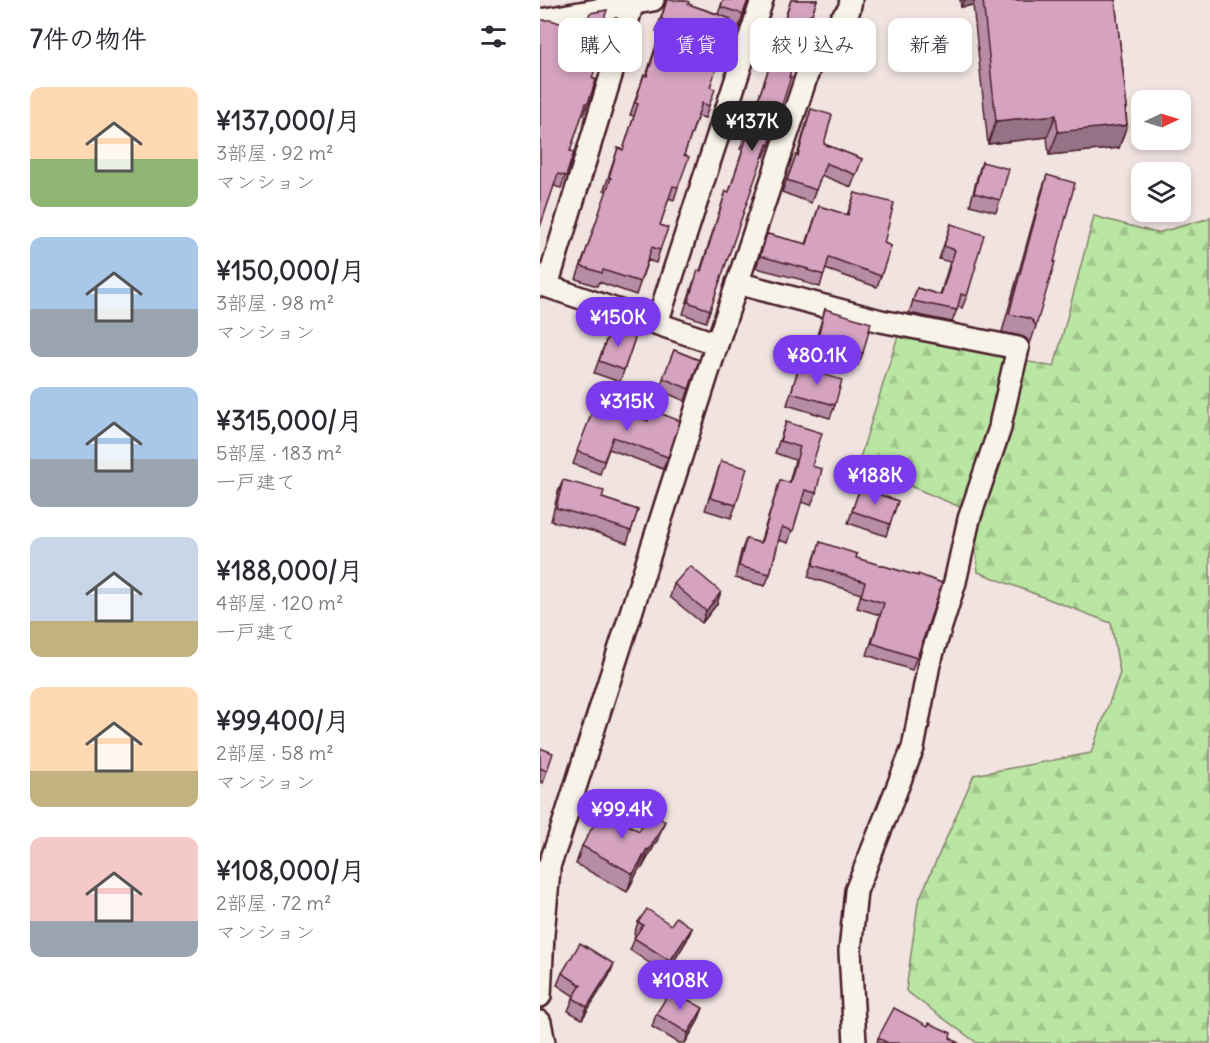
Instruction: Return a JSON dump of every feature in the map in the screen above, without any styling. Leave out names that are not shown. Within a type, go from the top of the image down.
[{"type":"street","points":[[657,323],[762,0]]},
{"type":"street","points":[[540,996],[545,875],[549,837],[816,48],[849,10],[851,0]]},
{"type":"street","points":[[540,20],[643,2],[544,285],[717,344]]},
{"type":"street","points":[[737,283],[881,321],[1018,348],[1000,428],[969,519],[955,582],[929,664],[913,747],[856,891],[850,951],[855,1043]]},
{"type":"street","points":[[540,1022],[544,1043]]},
{"type":"green space","points":[[1094,216],[1157,233],[1210,217],[1210,1043],[977,1043],[906,991],[918,902],[974,775],[1091,753],[1120,673],[1111,623],[978,572],[972,512],[858,464],[898,336],[1054,367]]},
{"type":"building","points":[[667,0],[683,0],[689,2],[688,4],[728,18],[661,18]]},
{"type":"building","points":[[723,0],[748,0],[743,14],[721,7]]},
{"type":"building","points":[[791,0],[817,0],[809,18],[785,18]]},
{"type":"building","points":[[983,0],[1115,0],[1127,125],[1058,132],[1056,115],[996,121]]},
{"type":"building","points":[[607,10],[604,18],[588,18],[590,13]]},
{"type":"building","points":[[540,20],[558,22],[558,72],[594,72],[592,78],[596,80],[570,151],[574,152],[566,176],[558,174],[540,227]]},
{"type":"building","points":[[654,54],[654,72],[715,72],[710,87],[715,89],[709,106],[702,103],[684,155],[689,157],[678,187],[673,186],[660,225],[668,228],[660,250],[652,247],[640,282],[603,270],[602,273],[581,266],[611,178],[609,177],[618,148],[623,150],[638,104],[635,103],[644,75],[647,76]]},
{"type":"building","points":[[768,72],[791,72],[769,145],[767,144],[710,310],[688,302],[698,270],[701,271],[726,191],[729,192],[747,137],[745,137]]},
{"type":"building","points":[[811,109],[832,115],[824,144],[862,159],[856,175],[826,163],[816,190],[787,180],[796,155],[798,156]]},
{"type":"building","points":[[982,162],[1009,169],[1000,200],[974,193]]},
{"type":"building","points":[[1047,175],[1075,183],[1036,326],[1028,318],[1009,314]]},
{"type":"building","points":[[855,193],[894,203],[884,243],[891,246],[881,276],[829,257],[824,275],[760,256],[767,234],[807,244],[819,206],[848,215]]},
{"type":"building","points":[[951,224],[984,235],[967,296],[961,294],[957,310],[913,301],[917,288],[941,295],[955,250],[944,246]]},
{"type":"building","points":[[825,309],[871,323],[863,353],[817,340]]},
{"type":"building","points":[[611,327],[636,335],[624,370],[599,361]]},
{"type":"building","points":[[674,350],[699,360],[689,389],[663,378]]},
{"type":"building","points":[[799,367],[842,380],[835,405],[791,393]]},
{"type":"building","points":[[596,402],[648,421],[652,410],[680,421],[668,457],[613,437],[604,461],[577,451]]},
{"type":"building","points":[[786,422],[822,433],[812,466],[822,469],[816,493],[805,490],[793,531],[782,527],[770,574],[739,566],[746,539],[761,543],[780,480],[790,483],[800,447],[780,441]]},
{"type":"building","points":[[721,461],[747,468],[736,505],[710,498]]},
{"type":"building","points":[[563,480],[604,491],[602,498],[638,510],[631,531],[556,508]]},
{"type":"building","points":[[860,488],[898,501],[890,524],[852,511]]},
{"type":"building","points":[[820,542],[857,554],[856,558],[918,576],[918,574],[942,583],[917,658],[872,643],[884,603],[861,596],[865,582],[813,565]]},
{"type":"building","points":[[690,566],[721,592],[706,611],[674,584]]},
{"type":"building","points":[[540,748],[553,753],[547,771],[540,768]]},
{"type":"building","points":[[602,810],[639,831],[649,812],[665,821],[633,874],[582,846]]},
{"type":"building","points":[[647,909],[671,925],[676,917],[692,928],[670,961],[634,938],[643,925],[638,922]]},
{"type":"building","points":[[580,943],[614,964],[587,1007],[573,998],[581,985],[562,973]]},
{"type":"building","points":[[671,990],[703,1008],[688,1033],[656,1014]]},
{"type":"building","points":[[894,1008],[928,1026],[929,1023],[951,1033],[950,1038],[958,1043],[888,1043],[878,1038]]}]
